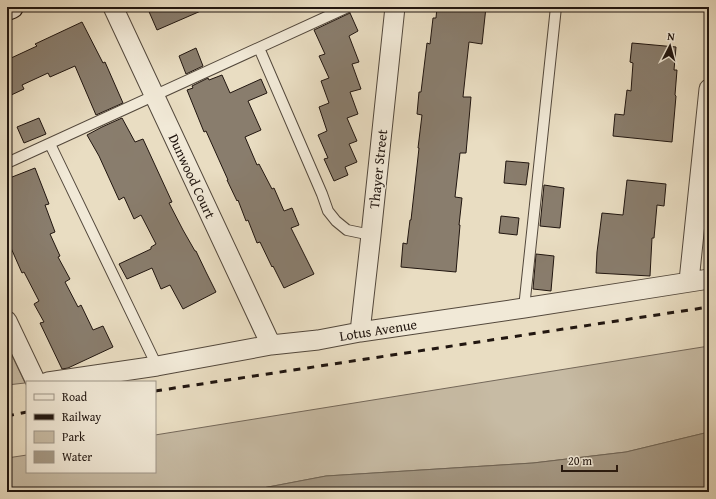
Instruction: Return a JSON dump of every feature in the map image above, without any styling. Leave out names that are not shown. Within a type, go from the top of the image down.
[{"type":"street","points":[[7,10],[12,7]]},
{"type":"street","name":"Dunwood Court","points":[[113,7],[271,345]]},
{"type":"street","name":"Thayer Street","points":[[360,332],[395,7]]},
{"type":"street","points":[[689,281],[709,88]]},
{"type":"street","name":"Lotus Avenue","points":[[55,381],[157,366],[271,345],[318,340],[360,332],[709,279]]},
{"type":"street","points":[[7,321],[36,381]]},
{"type":"lane","points":[[7,163],[348,7]]},
{"type":"lane","points":[[524,308],[556,7]]},
{"type":"lane","points":[[259,48],[328,211],[346,230],[371,235]]},
{"type":"lane","points":[[50,144],[157,366]]},
{"type":"green space","points":[[7,345],[25,383],[7,385]]},
{"type":"green space","points":[[709,346],[709,432],[626,452],[533,463],[326,476],[242,492],[7,492],[7,458],[26,455],[26,473],[156,473],[156,435]]},
{"type":"water","points":[[709,432],[709,492],[242,492],[326,476],[533,463],[626,452]]},
{"type":"building","points":[[147,7],[210,7],[157,30]]},
{"type":"building","points":[[437,7],[486,7],[482,44],[469,42],[463,97],[471,97],[466,153],[460,153],[455,197],[462,198],[456,272],[401,267],[403,243],[407,244],[411,220],[419,148],[422,115],[417,114],[419,92],[421,92],[427,43],[430,44],[433,18],[436,18]]},
{"type":"building","points":[[350,13],[358,31],[349,36],[359,62],[352,64],[361,89],[350,92],[358,114],[347,118],[357,141],[349,144],[357,162],[345,167],[348,175],[334,181],[324,159],[328,158],[318,135],[327,131],[319,107],[329,103],[321,81],[329,78],[319,56],[325,54],[314,30]]},
{"type":"building","points":[[82,22],[103,63],[105,62],[123,103],[96,115],[75,66],[50,77],[48,73],[22,85],[24,89],[7,97],[7,54],[9,59],[37,46],[35,44]]},
{"type":"building","points":[[632,43],[676,47],[674,70],[677,70],[676,96],[672,142],[613,136],[615,114],[624,115],[627,90],[631,91],[633,63],[630,62]]},
{"type":"building","points":[[196,48],[203,66],[186,74],[179,56]]},
{"type":"building","points":[[222,75],[230,93],[261,79],[267,93],[248,101],[261,130],[245,137],[257,165],[259,164],[272,189],[274,188],[284,211],[292,208],[299,225],[291,228],[314,274],[284,288],[260,242],[257,243],[248,220],[246,221],[238,200],[237,201],[227,180],[206,131],[204,132],[187,90],[193,88],[192,86],[208,78],[209,80]]},
{"type":"building","points":[[39,118],[46,134],[24,143],[17,127]]},
{"type":"building","points":[[122,118],[135,142],[143,139],[172,202],[169,203],[196,251],[216,292],[183,309],[170,285],[161,289],[152,268],[127,279],[119,264],[151,249],[151,247],[156,244],[141,215],[134,219],[124,197],[119,200],[99,156],[87,135]]},
{"type":"building","points":[[506,161],[529,163],[526,185],[504,183]]},
{"type":"building","points":[[35,168],[49,204],[45,205],[55,232],[50,234],[60,256],[58,257],[70,279],[65,282],[78,307],[81,305],[93,330],[103,326],[113,347],[68,368],[62,369],[40,323],[44,322],[34,304],[39,301],[24,272],[22,273],[11,248],[7,250],[7,179]]},
{"type":"building","points":[[627,180],[666,184],[664,206],[657,205],[654,238],[652,238],[650,276],[596,273],[602,213],[623,215]]},
{"type":"building","points":[[544,185],[564,188],[560,228],[540,226]]},
{"type":"building","points":[[501,216],[519,218],[517,235],[499,233]]},
{"type":"building","points":[[536,254],[554,256],[551,291],[533,289]]},
{"type":"railway","points":[[156,391],[709,307]]},
{"type":"railway","points":[[7,416],[26,412]]}]
